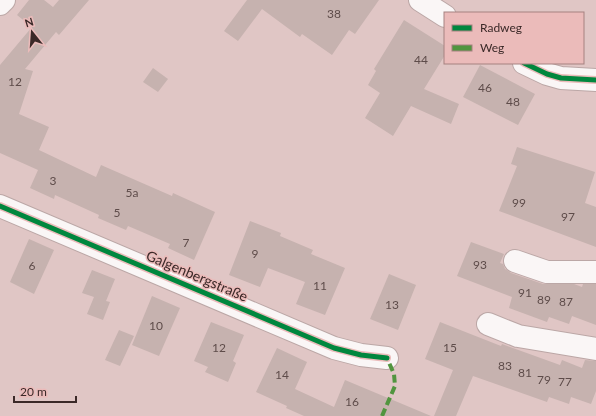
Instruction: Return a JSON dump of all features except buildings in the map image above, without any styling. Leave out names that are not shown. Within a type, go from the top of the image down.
[{"type":"street","points":[[0,4],[4,0]]},
{"type":"street","points":[[425,1],[444,15]]},
{"type":"street","points":[[526,64],[547,74],[561,78],[596,80]]},
{"type":"street","name":"Galgenbergstraße","points":[[0,206],[334,348],[361,355],[387,358]]},
{"type":"street","points":[[515,262],[547,272],[596,272]]},
{"type":"street","points":[[488,324],[518,336],[596,349]]},
{"type":"marked path","points":[[382,416],[395,386],[394,374],[387,358]]},
{"type":"cycle path","points":[[526,64],[547,74],[561,78],[596,80]]},
{"type":"cycle path","points":[[0,206],[334,348],[361,355],[387,358]]}]
